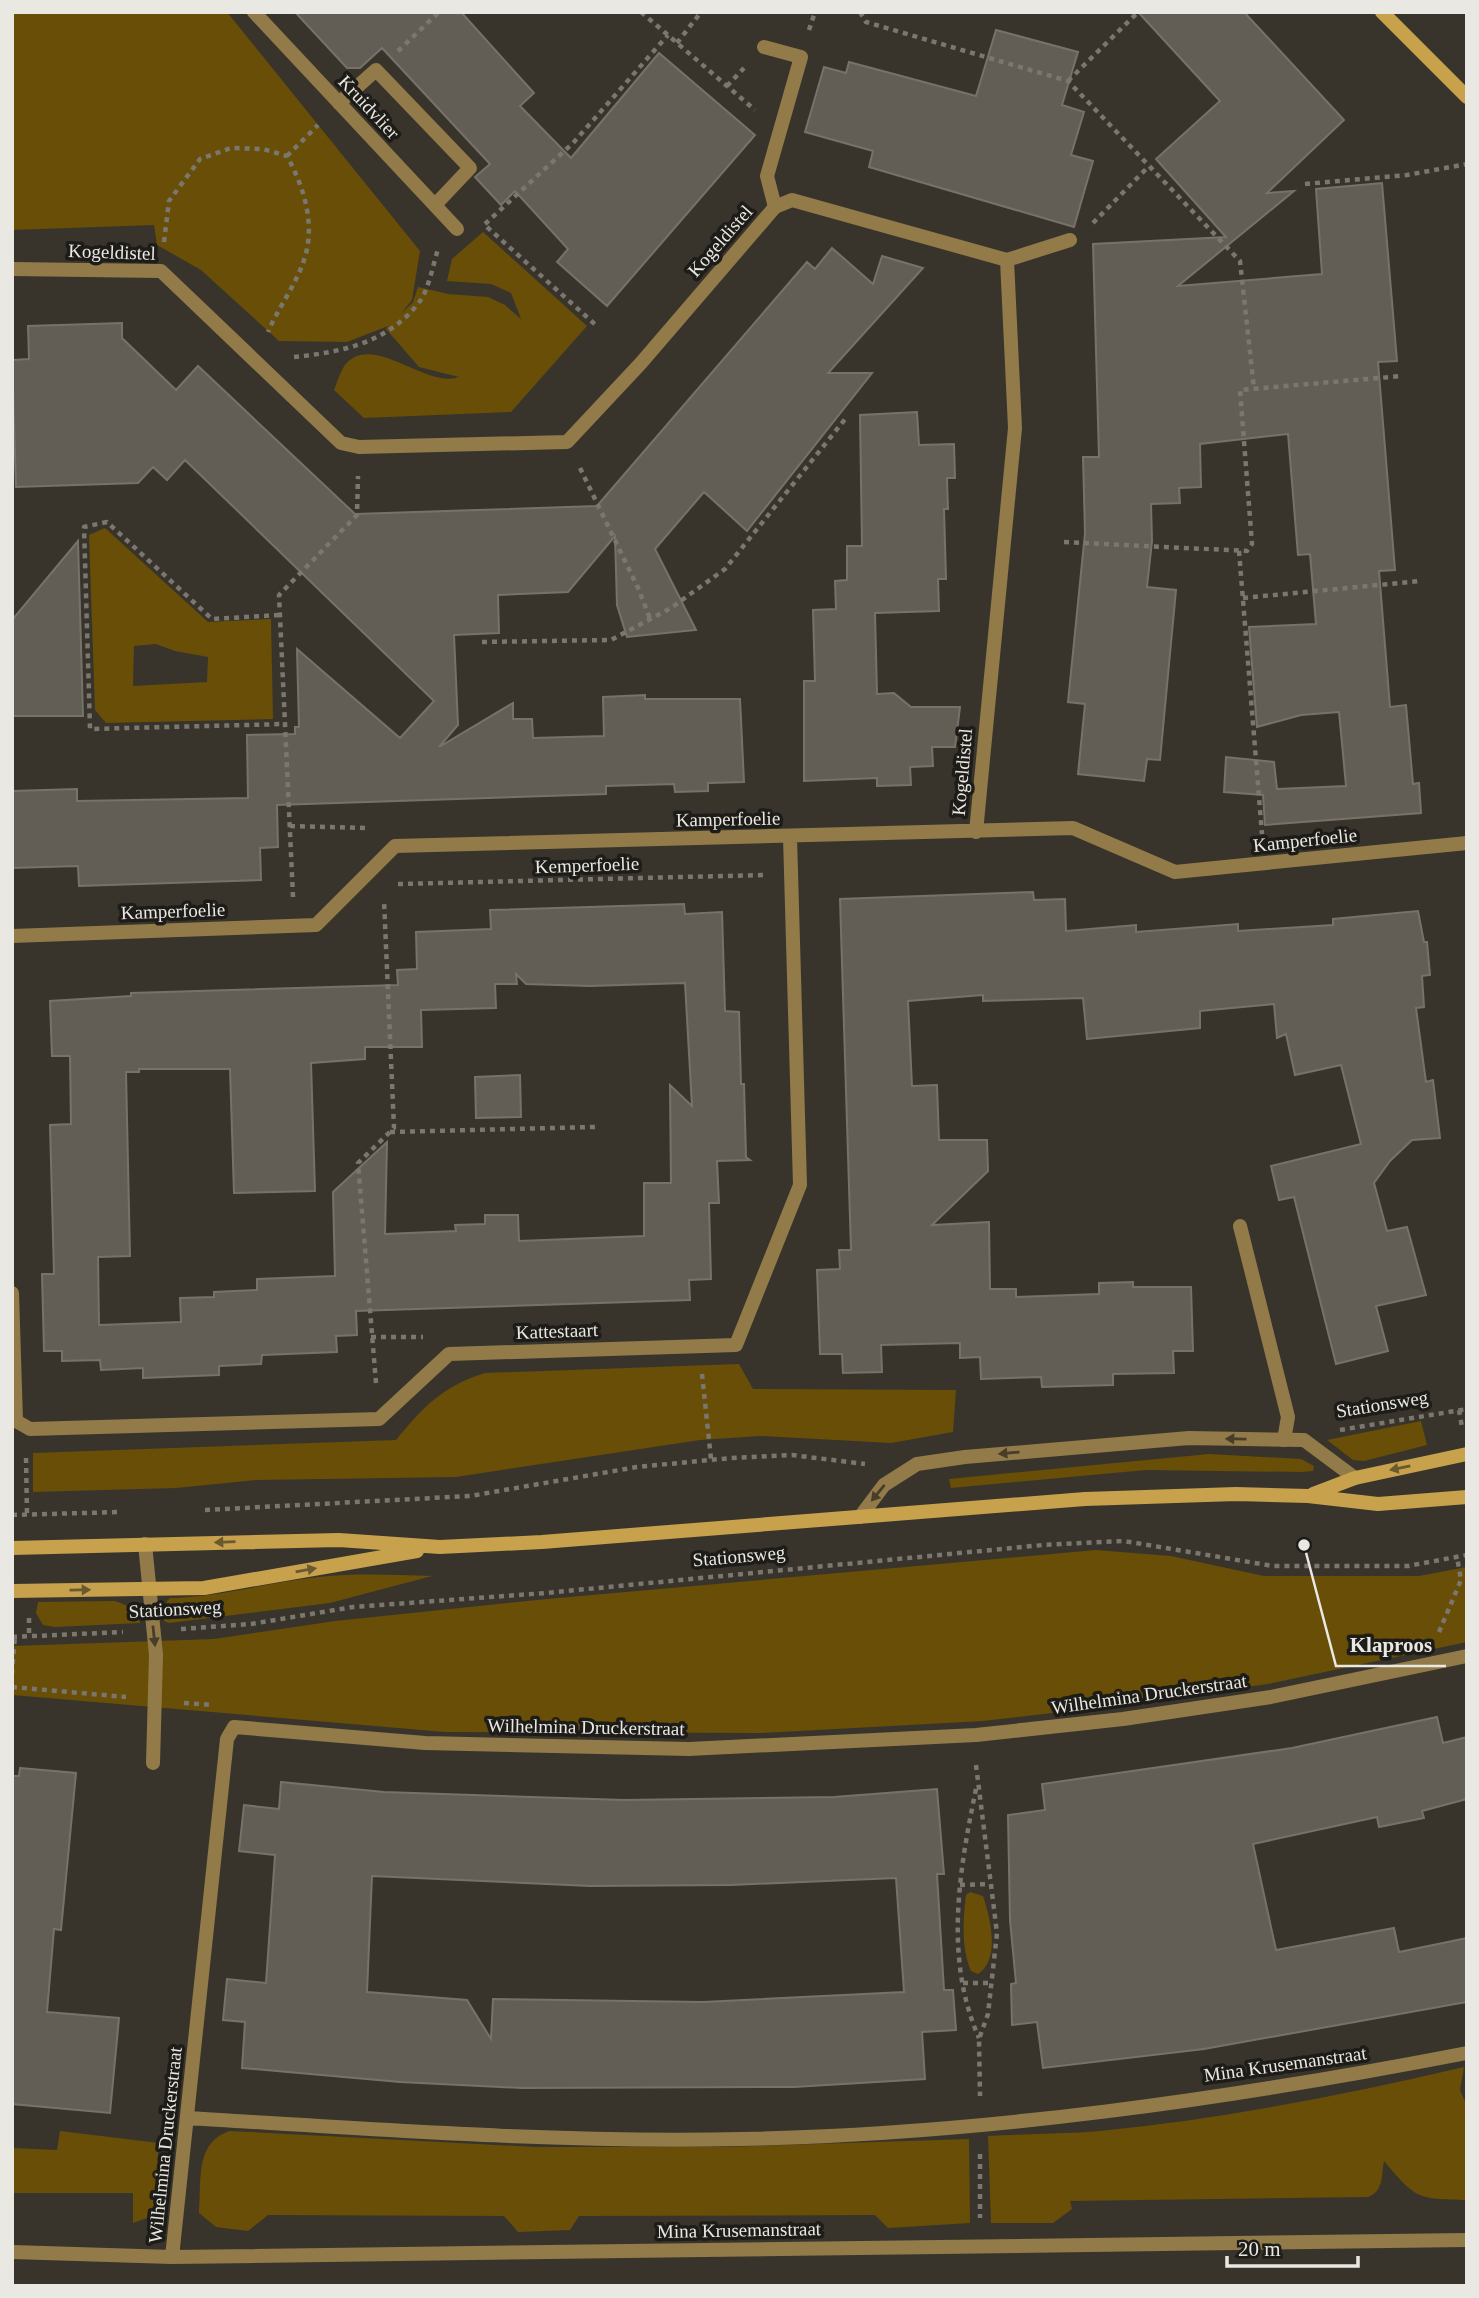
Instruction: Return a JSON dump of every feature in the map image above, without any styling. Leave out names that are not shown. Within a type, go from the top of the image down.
[{"type":"main road","points":[[1382,12],[1467,97]]},
{"type":"main road","name":"Stationsweg","points":[[1308,1496],[1355,1478],[1467,1454]]},
{"type":"main road","name":"Stationsweg","points":[[12,1548],[339,1540],[440,1547],[542,1542],[1085,1499],[1236,1494],[1308,1496],[1378,1504],[1467,1497]]},
{"type":"main road","name":"Stationsweg","points":[[12,1591],[204,1588],[440,1547]]},
{"type":"street","name":"Kruidvlier","points":[[254,12],[452,223]]},
{"type":"street","points":[[764,47],[801,57],[766,176],[775,207]]},
{"type":"street","points":[[339,103],[376,70],[470,168],[435,205]]},
{"type":"street","name":"Kogeldistel","points":[[12,269],[161,271],[341,443],[359,447],[567,442],[641,363],[775,207],[792,200],[1007,260],[1015,428],[976,832]]},
{"type":"street","points":[[1007,260],[1070,240]]},
{"type":"street","name":"Kamperfoelie","points":[[12,936],[316,925],[372,872],[395,846],[1073,828],[1175,872],[1467,843]]},
{"type":"street","name":"Kattestaart","points":[[449,1354],[736,1345],[800,1185],[790,837]]},
{"type":"street","points":[[1240,1226],[1288,1417],[1283,1440]]},
{"type":"street","points":[[12,1293],[16,1421],[30,1429],[379,1419],[449,1354]]},
{"type":"street","points":[[860,1517],[884,1485],[917,1464],[965,1457],[1189,1438],[1304,1440],[1355,1478]]},
{"type":"street","points":[[145,1544],[156,1655],[153,1763]]},
{"type":"street","name":"Wilhelmina Druckerstraat","points":[[172,2257],[227,1739],[234,1727],[425,1743],[689,1749],[976,1735],[1123,1719],[1271,1697],[1467,1656]]},
{"type":"street","name":"Mina Krusemanstraat","points":[[187,2118],[499,2136],[742,2139],[980,2126],[1344,2077],[1467,2053]]},
{"type":"street","name":"Mina Krusemanstraat","points":[[12,2252],[172,2257],[1467,2241]]},
{"type":"path","points":[[376,70],[439,12]]},
{"type":"path","points":[[641,12],[780,131]]},
{"type":"path","points":[[677,43],[701,12]]},
{"type":"path","points":[[860,12],[866,22],[1068,81],[1240,261],[1254,389]]},
{"type":"path","points":[[1068,81],[1138,12]]},
{"type":"path","points":[[485,225],[573,143],[668,35]]},
{"type":"path","points":[[287,156],[339,103]]},
{"type":"path","points":[[161,271],[169,201],[200,159],[231,148],[263,149],[287,156]]},
{"type":"path","points":[[287,156],[304,195],[307,240],[304,260],[277,311],[257,361],[324,354],[388,334],[421,299],[452,223],[472,214],[598,327]]},
{"type":"path","points":[[1305,184],[1407,175],[1467,164]]},
{"type":"path","points":[[1070,240],[1080,236],[1149,166]]},
{"type":"path","points":[[1064,542],[1247,551],[1252,544],[1240,390],[1402,376]]},
{"type":"path","points":[[482,642],[611,640],[650,619],[725,569],[846,418]]},
{"type":"path","points":[[567,442],[639,590],[650,619]]},
{"type":"path","points":[[295,927],[279,595],[357,515],[359,447]]},
{"type":"path","points":[[279,615],[212,619],[107,522],[84,527],[90,729],[284,724]]},
{"type":"path","points":[[1239,551],[1264,863]]},
{"type":"path","points":[[1243,598],[1420,582]]},
{"type":"path","points":[[289,827],[384,828],[395,846]]},
{"type":"path","points":[[372,872],[383,885],[394,1128],[358,1163],[379,1419]]},
{"type":"path","name":"Kemperfoelie","points":[[383,885],[791,874]]},
{"type":"path","points":[[390,1132],[595,1127]]},
{"type":"path","points":[[371,1337],[433,1337],[449,1354]]},
{"type":"path","points":[[699,1346],[710,1459]]},
{"type":"path","name":"Stationsweg","points":[[1304,1440],[1317,1434],[1467,1409]]},
{"type":"path","points":[[201,1511],[470,1496],[637,1467],[710,1459],[792,1455],[871,1465],[901,1475]]},
{"type":"path","points":[[12,1515],[121,1512]]},
{"type":"path","name":"Stationsweg","points":[[14,1637],[251,1624],[353,1607],[560,1591],[1042,1545],[1124,1541],[1273,1566],[1408,1566],[1467,1555]]},
{"type":"path","points":[[1444,1662],[1439,1632],[1461,1580],[1457,1557]]},
{"type":"path","points":[[12,1674],[14,1637]]},
{"type":"path","points":[[976,1735],[977,1785],[988,1847],[989,1884],[997,1933],[988,2014],[979,2039],[980,2247]]},
{"type":"path","points":[[977,1785],[962,1855],[957,1932],[967,2010],[979,2039]]},
{"type":"path","points":[[960,1885],[989,1884]]},
{"type":"path","points":[[963,1983],[990,1983]]},
{"type":"shaded area","points":[[12,12],[227,12],[420,251],[412,300],[401,314],[413,302],[418,287],[448,294],[488,297],[505,305],[521,319],[511,293],[491,284],[447,281],[452,259],[483,232],[587,326],[511,412],[364,418],[334,390],[345,365],[356,356],[370,354],[446,379],[459,377],[419,367],[386,329],[388,326],[347,342],[279,341],[201,270],[157,245],[154,225],[12,230]]},
{"type":"shaded area","points":[[105,528],[208,622],[271,619],[273,719],[106,723],[95,710],[89,535]],"holes":[[[156,644],[175,651],[208,657],[207,682],[133,686],[134,646]]]},
{"type":"shaded area","points":[[739,1364],[753,1389],[956,1390],[953,1432],[891,1443],[760,1436],[700,1440],[456,1477],[257,1480],[176,1488],[33,1492],[33,1453],[396,1440],[435,1399],[457,1384],[485,1373]]},
{"type":"shaded area","points":[[1421,1421],[1427,1445],[1364,1461],[1353,1460],[1327,1440]]},
{"type":"shaded area","points":[[1209,1454],[1301,1459],[1314,1466],[1313,1471],[1301,1472],[1146,1470],[951,1488],[949,1479]]},
{"type":"shaded area","points":[[1096,1550],[1171,1556],[1264,1576],[1419,1576],[1467,1567],[1467,1642],[1268,1684],[1086,1709],[983,1721],[761,1733],[445,1732],[12,1695],[12,1646],[214,1639],[335,1621],[547,1599]]},
{"type":"shaded area","points":[[333,1576],[432,1576],[330,1603],[169,1623],[164,1621],[167,1601],[170,1598],[208,1595]]},
{"type":"shaded area","points":[[114,1601],[134,1611],[140,1623],[55,1627],[43,1625],[36,1613],[38,1602]]},
{"type":"shaded area","points":[[970,1892],[983,1896],[992,1937],[989,1958],[978,1974],[971,1971],[964,1943],[966,1895]]},
{"type":"shaded area","points":[[1464,2067],[1460,2090],[1467,2106],[1467,2200],[1437,2199],[1419,2194],[1403,2183],[1384,2161],[1379,2187],[1368,2197],[1070,2201],[1072,2209],[1053,2223],[991,2223],[988,2136],[1100,2131],[1192,2120],[1329,2096]]},
{"type":"shaded area","points":[[60,2131],[159,2143],[154,2208],[147,2218],[133,2223],[133,2193],[12,2193],[12,2148],[57,2150]]},
{"type":"shaded area","points":[[230,2131],[536,2147],[726,2147],[969,2139],[970,2223],[888,2228],[875,2215],[579,2216],[570,2230],[518,2232],[504,2216],[268,2215],[248,2231],[216,2227],[199,2213],[202,2164],[210,2144],[218,2136]]},
{"type":"building","points":[[295,12],[461,12],[534,93],[520,106],[571,158],[659,53],[755,135],[607,306],[557,262],[568,249],[515,191],[501,205],[475,177],[490,164],[382,48],[360,68],[347,68]]},
{"type":"building","points":[[1138,12],[1244,12],[1344,120],[1267,193],[1294,191],[1178,286],[1322,274],[1316,189],[1382,183],[1397,361],[1378,362],[1395,570],[1379,571],[1390,707],[1406,705],[1413,784],[1419,783],[1421,813],[1265,825],[1263,795],[1224,792],[1226,757],[1274,762],[1277,789],[1346,786],[1339,712],[1301,715],[1257,727],[1249,627],[1316,624],[1310,554],[1298,555],[1288,434],[1200,444],[1201,487],[1179,488],[1180,503],[1151,504],[1152,541],[1147,587],[1176,590],[1160,760],[1147,759],[1144,781],[1078,774],[1085,704],[1068,702],[1085,533],[1083,457],[1099,457],[1093,244],[1226,237],[1156,159],[1220,101]]},
{"type":"building","points":[[996,30],[1078,52],[1062,105],[1084,112],[1071,155],[1093,161],[1074,227],[869,167],[873,151],[805,132],[824,67],[846,73],[849,62],[976,96]]},
{"type":"building","points":[[832,248],[873,284],[882,256],[923,268],[828,373],[872,373],[747,531],[704,492],[655,549],[696,630],[627,637],[617,605],[615,536],[568,592],[498,595],[499,633],[454,635],[458,725],[439,747],[513,703],[513,719],[532,719],[533,738],[604,736],[603,697],[645,695],[645,699],[740,699],[744,782],[708,783],[708,791],[675,792],[674,784],[606,786],[606,794],[277,805],[278,847],[260,848],[261,880],[79,886],[78,866],[12,868],[12,791],[77,789],[77,801],[248,798],[247,735],[295,734],[295,727],[299,727],[297,649],[400,738],[434,701],[185,460],[167,480],[153,467],[138,483],[16,487],[12,360],[29,359],[28,326],[122,323],[122,338],[176,390],[198,366],[355,514],[597,506],[807,262],[815,269]]},
{"type":"building","points":[[917,412],[919,445],[954,444],[955,478],[947,478],[948,509],[944,509],[946,579],[938,579],[939,611],[875,613],[877,694],[894,693],[911,707],[960,707],[955,747],[932,747],[933,766],[910,767],[911,785],[877,786],[877,778],[804,781],[804,681],[815,681],[813,610],[836,609],[835,581],[847,580],[847,546],[862,546],[860,415]]},
{"type":"building","points":[[78,541],[83,716],[12,716],[12,620]]},
{"type":"building","points":[[1033,892],[1034,900],[1065,899],[1066,931],[1136,925],[1136,932],[1238,924],[1238,931],[1333,925],[1333,919],[1418,911],[1424,942],[1427,942],[1430,975],[1422,976],[1424,1007],[1416,1008],[1426,1082],[1433,1080],[1440,1138],[1412,1140],[1390,1161],[1374,1183],[1387,1231],[1407,1227],[1426,1295],[1376,1306],[1388,1351],[1336,1364],[1294,1197],[1279,1200],[1271,1166],[1361,1144],[1341,1065],[1295,1075],[1286,1034],[1277,1038],[1274,1004],[1200,1011],[1200,1028],[1087,1039],[1083,998],[983,1001],[983,995],[908,1001],[912,1086],[937,1085],[939,1140],[987,1140],[988,1171],[932,1225],[989,1222],[990,1289],[1016,1289],[1016,1297],[1099,1294],[1099,1283],[1133,1282],[1133,1287],[1191,1287],[1193,1351],[1173,1351],[1174,1373],[1113,1374],[1113,1385],[1042,1387],[1041,1377],[981,1379],[980,1357],[960,1358],[960,1343],[881,1345],[882,1372],[843,1373],[842,1354],[820,1354],[817,1270],[840,1269],[839,1250],[851,1250],[840,899]]},
{"type":"building","points":[[684,904],[685,914],[722,912],[725,1011],[739,1012],[746,1157],[750,1160],[717,1161],[719,1203],[709,1203],[711,1279],[689,1280],[690,1300],[356,1311],[357,1335],[336,1336],[337,1352],[262,1355],[261,1364],[219,1366],[219,1375],[143,1378],[143,1368],[101,1370],[100,1360],[62,1361],[62,1351],[44,1351],[42,1274],[54,1274],[50,1125],[71,1124],[70,1056],[52,1056],[50,1001],[131,996],[131,993],[398,985],[397,970],[417,969],[416,932],[491,929],[490,910]],"holes":[[[516,974],[526,984],[590,986],[685,983],[692,1106],[670,1085],[671,1183],[644,1183],[644,1236],[519,1241],[518,1215],[485,1215],[485,1224],[455,1225],[456,1231],[385,1234],[387,1142],[333,1192],[335,1276],[257,1279],[257,1290],[214,1292],[214,1297],[180,1298],[181,1322],[99,1325],[98,1257],[130,1256],[126,1072],[139,1072],[139,1069],[230,1069],[234,1193],[315,1191],[311,1063],[365,1059],[365,1047],[422,1047],[421,1010],[496,1008],[495,984],[517,984]]]},
{"type":"building","points":[[520,1075],[521,1117],[476,1118],[475,1077]]},
{"type":"building","points":[[1437,1717],[1443,1743],[1467,1737],[1467,1799],[1422,1811],[1424,1818],[1379,1827],[1377,1817],[1253,1844],[1276,1950],[1394,1928],[1399,1952],[1467,1938],[1467,2002],[1204,2049],[1043,2068],[1037,2022],[1012,2025],[1011,1984],[1016,1983],[1010,1920],[1008,1815],[1045,1810],[1042,1784],[1292,1748]]},
{"type":"building","points":[[20,1768],[76,1773],[61,1930],[54,1929],[47,2012],[119,2018],[110,2113],[12,2104],[12,1776],[19,1776]]},
{"type":"building","points":[[281,1782],[384,1792],[624,1800],[834,1797],[937,1789],[944,1874],[937,1874],[944,1990],[953,1990],[956,2030],[922,2032],[925,2079],[794,2087],[522,2088],[400,2082],[242,2068],[245,2022],[223,2020],[227,1979],[266,1983],[275,1855],[239,1851],[244,1805],[279,1809]],"holes":[[[372,1876],[590,1886],[731,1885],[896,1878],[904,1992],[703,2002],[493,1999],[491,2039],[467,2000],[367,1992]]]},
{"type":"place","name":"Klaproos","points":[[1304,1545]]}]
